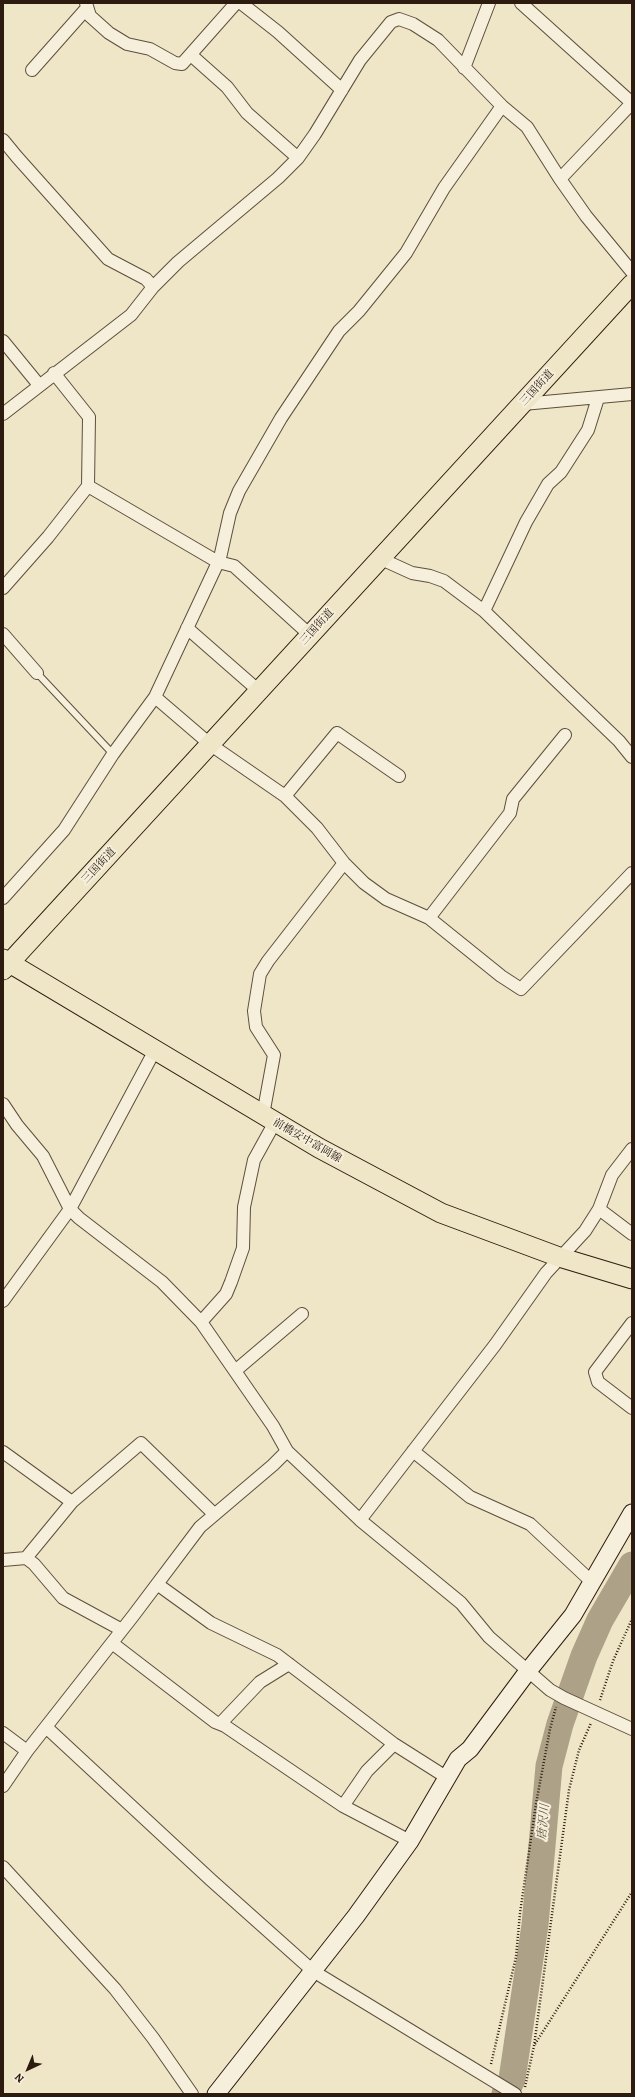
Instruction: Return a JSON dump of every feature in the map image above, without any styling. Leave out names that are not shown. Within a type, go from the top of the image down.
[{"type":"main road","name":"三国街道","points":[[5,964],[211,745],[379,558],[632,284]]},
{"type":"main road","name":"前橋安中富岡線","points":[[5,964],[155,1050],[319,1148],[441,1213],[559,1257],[632,1279]]},
{"type":"street","points":[[32,70],[86,6],[90,16],[109,33],[127,44],[150,49],[175,63],[182,64],[236,3]]},
{"type":"street","points":[[241,3],[278,32],[342,90]]},
{"type":"street","points":[[464,68],[489,3]]},
{"type":"street","points":[[521,3],[632,103],[560,179]]},
{"type":"street","points":[[3,414],[54,373],[131,315],[153,287],[178,262],[278,178],[298,158],[360,60],[391,22],[399,19],[413,24],[438,40],[502,106],[528,127],[560,179],[586,216],[632,272]]},
{"type":"street","points":[[191,55],[227,88],[247,113],[298,158]]},
{"type":"street","points":[[3,898],[64,830],[113,754],[155,697],[218,562],[230,513],[240,491],[281,418],[339,331],[359,311],[406,253],[444,188],[502,106]]},
{"type":"street","points":[[3,140],[108,259],[146,280],[153,287]]},
{"type":"street","points":[[3,341],[39,385]]},
{"type":"street","points":[[3,588],[48,537],[88,486],[89,417],[54,373]]},
{"type":"street","points":[[522,404],[632,394]]},
{"type":"street","points":[[484,612],[526,522],[548,484],[561,472],[588,430],[598,398]]},
{"type":"street","points":[[88,486],[218,562],[234,566],[310,634]]},
{"type":"street","points":[[379,558],[412,573],[430,576],[444,581],[484,612],[619,741],[632,757]]},
{"type":"street","points":[[187,628],[259,691]]},
{"type":"street","points":[[3,634],[37,673]]},
{"type":"street","points":[[155,697],[211,745],[285,796],[317,828],[344,863],[364,883],[386,899],[429,918],[501,976],[521,989],[632,873]]},
{"type":"street","points":[[285,796],[337,733],[399,776]]},
{"type":"street","points":[[429,918],[510,813],[513,799],[565,735]]},
{"type":"street","points":[[201,1322],[226,1294],[243,1248],[244,1207],[254,1160],[269,1119],[274,1055],[256,1026],[254,1011],[260,974],[268,961],[344,863]]},
{"type":"street","points":[[3,1301],[70,1209],[155,1050]]},
{"type":"street","points":[[3,1104],[17,1125],[43,1156],[70,1209],[79,1218],[162,1282],[201,1322],[272,1426],[287,1451],[360,1520],[461,1603],[489,1638],[528,1671],[560,1695],[595,1713],[632,1729]]},
{"type":"street","points":[[360,1520],[495,1345],[546,1273],[559,1257],[569,1250],[585,1231],[599,1209],[612,1175],[632,1149]]},
{"type":"street","points":[[599,1209],[632,1234]]},
{"type":"street","points":[[235,1371],[302,1314]]},
{"type":"street","points":[[632,1323],[595,1372],[598,1382],[632,1408]]},
{"type":"street","points":[[26,1558],[72,1502],[141,1443],[214,1514]]},
{"type":"street","points":[[3,1786],[27,1751],[112,1643],[200,1527],[273,1465],[287,1451]]},
{"type":"street","points":[[413,1451],[470,1497],[530,1524],[592,1582]]},
{"type":"street","points":[[3,1452],[72,1502]]},
{"type":"street","points":[[216,2094],[356,1916],[410,1841],[429,1811],[446,1777],[458,1759],[470,1749],[528,1671],[573,1615],[632,1513]]},
{"type":"street","points":[[3,1560],[26,1558],[34,1564],[63,1598],[122,1630]]},
{"type":"street","points":[[157,1584],[211,1623],[277,1655],[394,1744],[446,1777]]},
{"type":"street","points":[[112,1643],[220,1724],[343,1806],[410,1841]]},
{"type":"street","points":[[220,1724],[260,1682],[289,1664]]},
{"type":"street","points":[[46,1727],[211,1880],[312,1971],[488,2077],[520,2091]]},
{"type":"street","points":[[3,1733],[27,1751]]},
{"type":"street","points":[[343,1806],[367,1771],[394,1744]]},
{"type":"street","points":[[4,1869],[115,1989],[153,2038],[192,2094]]},
{"type":"lane","points":[[37,673],[113,754]]},
{"type":"path","points":[[520,2091],[534,2046],[569,1790],[579,1750],[632,1619]]},
{"type":"path","points":[[488,2077],[516,1957],[520,1913],[536,1804],[550,1729],[560,1695]]},
{"type":"path","points":[[534,2046],[632,1892]]},
{"type":"waterway","name":"唐沢川","points":[[505,2094],[512,2079],[535,1925],[549,1766],[560,1724],[584,1656],[600,1620],[632,1565]]}]
